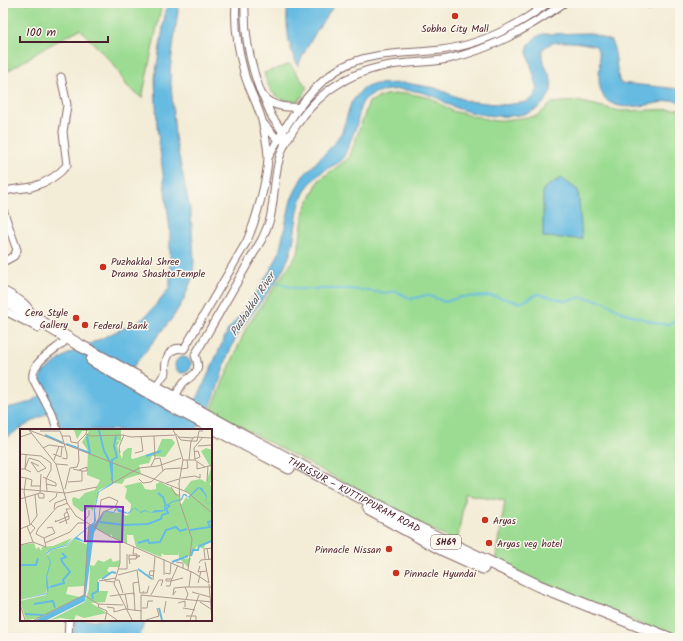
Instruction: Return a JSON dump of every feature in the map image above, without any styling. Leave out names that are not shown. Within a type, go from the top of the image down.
[{"type":"main road","points":[[3,298],[33,317],[66,341],[81,346],[132,378]]},
{"type":"main road","points":[[3,306],[38,328],[66,341],[178,402]]},
{"type":"main road","name":"THRISSUR – KUTTIPPURAM ROAD","points":[[132,378],[156,386],[178,402],[230,433],[472,559],[649,638]]},
{"type":"main road","name":"THRISSUR – KUTTIPPURAM ROAD","points":[[472,559],[576,602],[669,638]]},
{"type":"street","points":[[236,3],[237,29],[242,62],[263,123],[268,158]]},
{"type":"street","points":[[245,3],[244,21],[247,42],[256,78],[272,117],[284,132],[286,140]]},
{"type":"street","points":[[156,386],[166,372],[164,364],[167,356],[173,350],[184,349],[247,241],[254,224],[268,158],[277,139],[284,132],[310,93],[342,67],[356,61],[391,54],[464,46],[510,28],[548,3]]},
{"type":"street","points":[[178,402],[184,381],[192,378],[197,371],[198,363],[195,355],[262,239],[269,220],[280,156],[286,140],[316,100],[330,88],[364,71],[386,66],[447,59],[506,40],[564,3]]},
{"type":"street","points":[[444,49],[447,59]]},
{"type":"street","points":[[3,192],[14,188],[31,187],[46,181],[61,172],[67,165],[63,132],[67,105],[61,77]]},
{"type":"street","points":[[264,98],[275,105],[300,107]]},
{"type":"street","points":[[263,123],[277,139],[286,140]]},
{"type":"street","points":[[3,210],[17,250],[14,256],[3,262]]},
{"type":"street","points":[[3,290],[25,303],[30,309],[33,317]]},
{"type":"street","points":[[3,310],[38,328]]},
{"type":"street","points":[[57,429],[53,416],[32,373],[35,365],[66,341]]},
{"type":"street","points":[[68,638],[69,621]]},
{"type":"green space","points":[[3,3],[162,3],[142,98],[127,86],[114,65],[80,29],[48,46],[3,74]]},
{"type":"green space","points":[[290,64],[307,88],[300,99],[295,102],[283,100],[275,95],[270,88],[264,73]]},
{"type":"green space","points":[[406,93],[431,98],[452,111],[495,121],[537,116],[552,103],[577,101],[620,111],[680,109],[680,638],[674,638],[496,563],[505,500],[465,494],[457,543],[211,411],[246,328],[298,253],[304,211],[319,180],[349,158],[369,102],[385,95]]},
{"type":"water","name":"Puzhakkal River","points":[[167,3],[179,3],[170,70],[175,137],[191,215],[194,259],[193,276],[184,299],[173,317],[132,368],[151,397],[178,416],[198,397],[228,330],[251,301],[274,264],[279,253],[291,200],[303,176],[332,146],[342,132],[351,103],[363,88],[376,84],[406,83],[435,88],[467,101],[505,105],[526,102],[533,98],[538,89],[527,52],[529,44],[536,37],[543,34],[590,33],[611,41],[615,52],[617,72],[620,83],[680,89],[680,102],[674,100],[627,107],[616,105],[607,101],[601,92],[599,79],[600,58],[596,46],[574,42],[556,42],[549,44],[544,48],[542,57],[551,80],[550,92],[545,102],[530,112],[524,114],[490,116],[472,113],[453,107],[428,94],[405,90],[382,91],[369,96],[361,104],[357,124],[343,159],[320,174],[306,189],[299,206],[293,242],[288,259],[282,272],[249,318],[234,342],[211,404],[202,422],[196,429],[62,429],[54,409],[16,431],[3,441],[3,409],[30,402],[46,391],[40,379],[42,373],[66,355],[143,319],[170,287],[170,230],[157,126],[155,78]]},
{"type":"water","points":[[288,3],[336,3],[315,33],[298,66],[288,35]]},
{"type":"water","points":[[561,178],[578,190],[582,239],[543,237],[543,189]]},
{"type":"water","points":[[183,357],[190,362],[191,365],[186,372],[183,373],[176,368],[175,365],[180,358]]},
{"type":"water","points":[[75,621],[145,621],[139,638],[73,638]]},
{"type":"waterway","name":"Puzhakkal River","points":[[274,282],[298,289],[350,289],[386,293],[396,291],[411,299],[427,295],[445,302],[461,297],[494,296],[520,303],[538,294],[566,301],[582,297],[605,302],[622,312],[659,324],[669,324],[680,319]]},
{"type":"place","name":"Sobha City Mall","points":[[455,16]]},
{"type":"place","name":"Puzhakkal Shree Drama ShashtaTemple","points":[[103,267]]},
{"type":"place","name":"Cera Style Gallery","points":[[76,318]]},
{"type":"place","name":"Federal Bank","points":[[85,325]]},
{"type":"place","name":"Aryas","points":[[485,520]]},
{"type":"place","name":"Aryas veg hotel","points":[[489,543]]},
{"type":"place","name":"Pinnacle Nissan","points":[[389,549]]},
{"type":"place","name":"Pinnacle Hyundai","points":[[396,573]]}]
